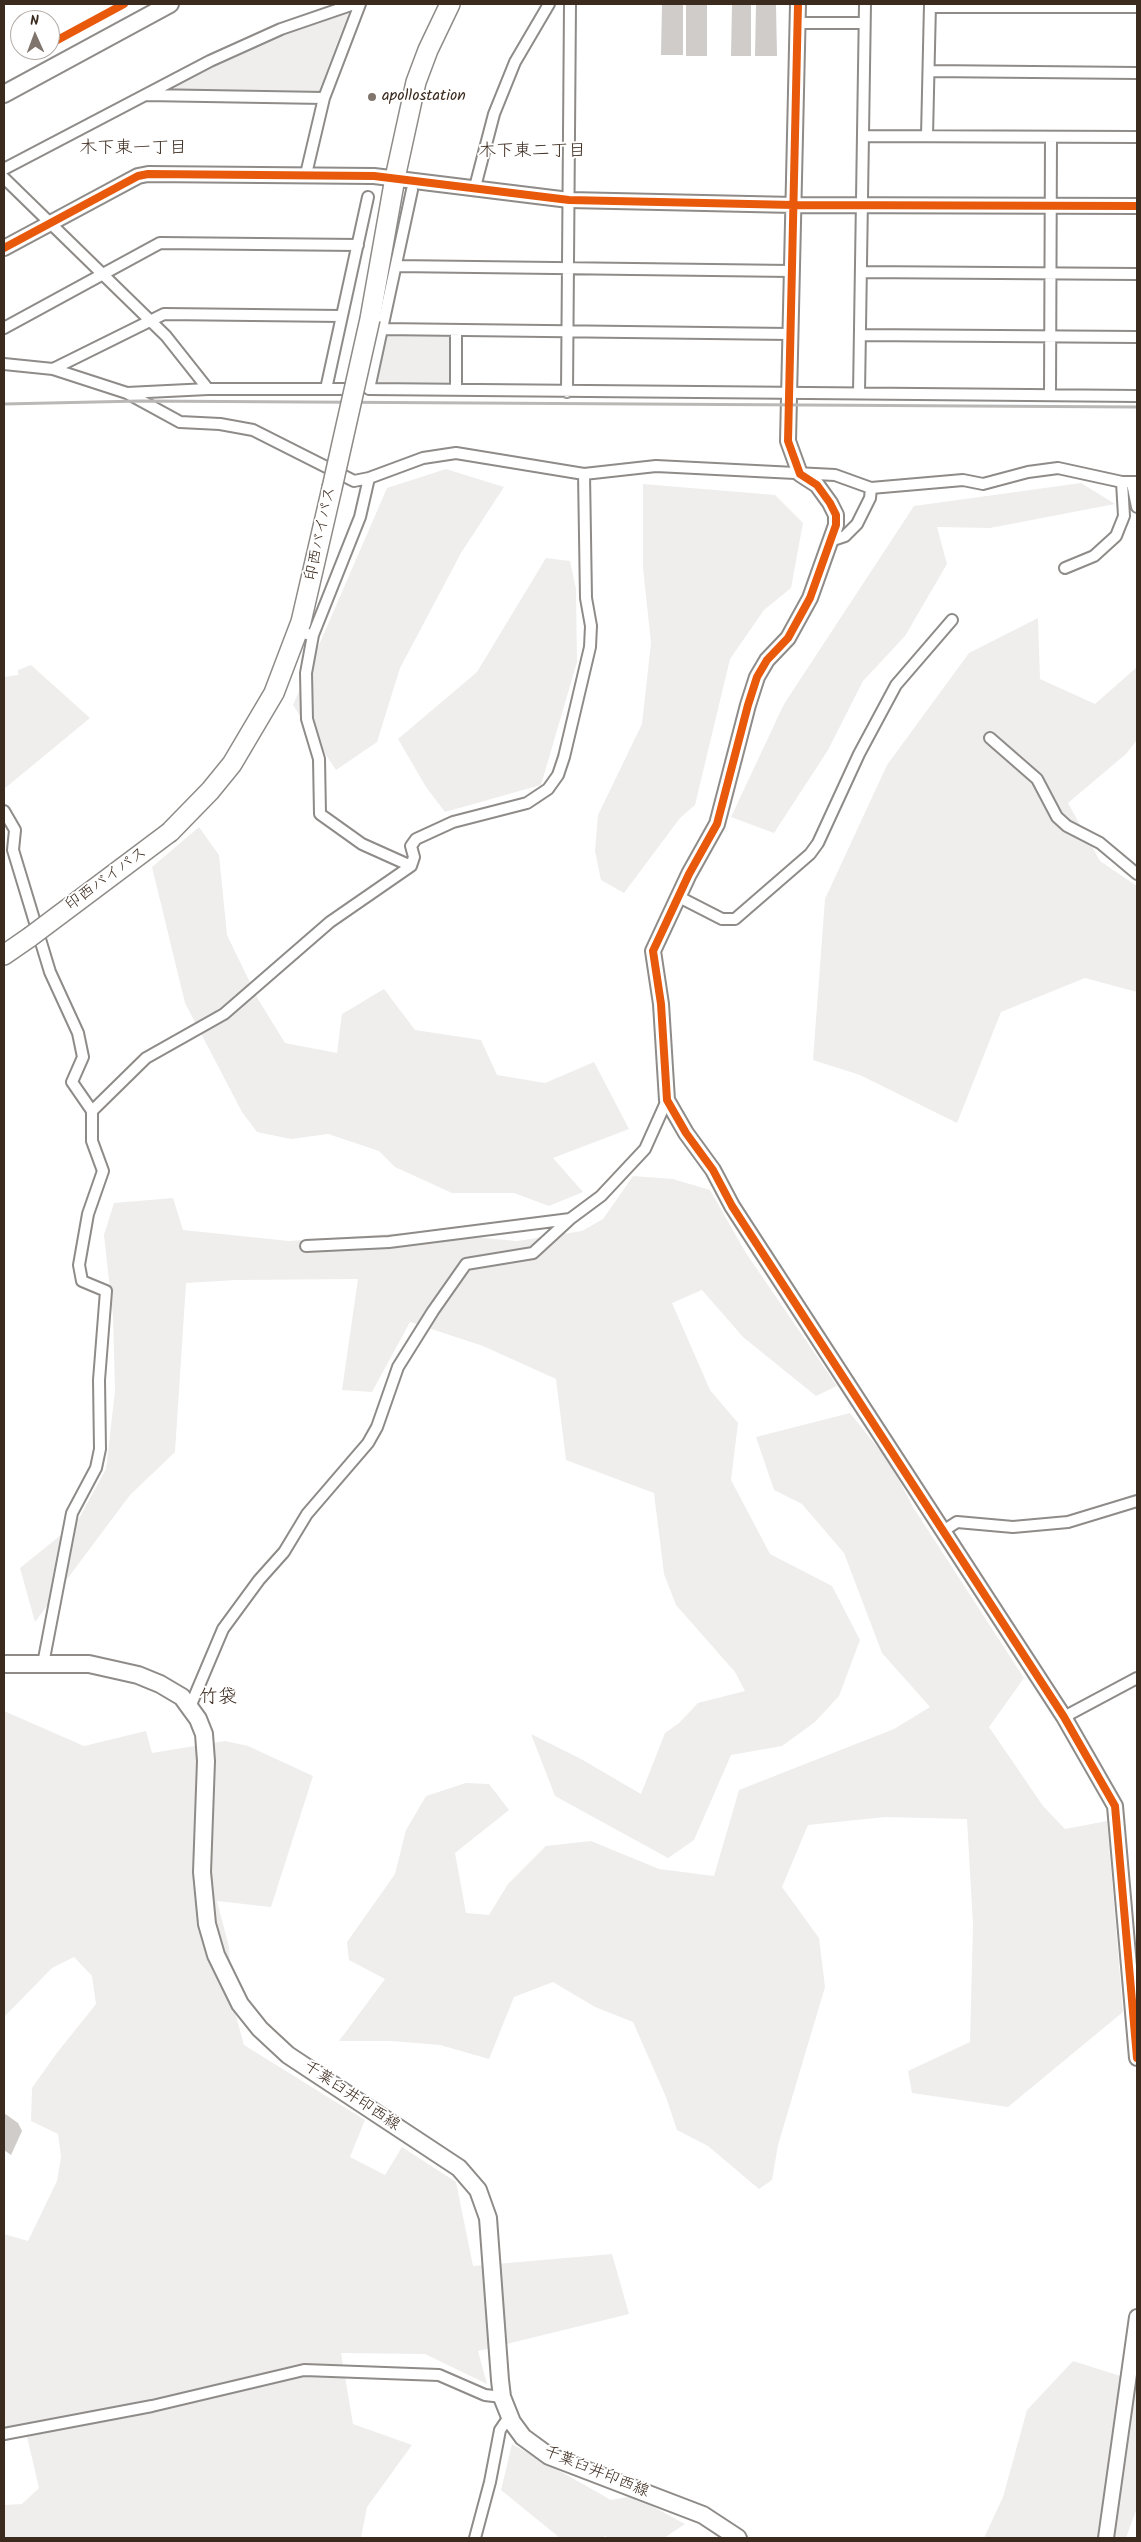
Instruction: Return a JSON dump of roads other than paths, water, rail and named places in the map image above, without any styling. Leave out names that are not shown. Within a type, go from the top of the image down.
[{"type":"highway","name":"印西バイパス","points":[[4,955],[170,832],[210,791],[247,741],[305,634],[309,592],[332,488],[376,324],[395,178],[416,82],[428,50],[450,4]]},
{"type":"main road","points":[[4,94],[170,4]]},
{"type":"main road","name":"千葉臼井印西線","points":[[6,1667],[44,1664],[89,1664],[138,1675],[173,1690],[190,1707],[198,1719],[204,1734],[206,1761],[202,1872],[207,1924],[216,1954],[240,2004],[260,2029],[288,2055],[458,2168],[478,2190],[488,2218],[502,2397],[509,2417],[523,2437],[549,2456],[703,2515],[738,2538]]},
{"type":"street","points":[[4,169],[145,95],[280,29],[354,4]]},
{"type":"street","points":[[306,174],[324,98],[360,4]]},
{"type":"street","points":[[475,187],[494,114],[515,62],[549,4]]},
{"type":"street","points":[[567,392],[570,4]]},
{"type":"street","points":[[798,4],[788,441],[800,474],[817,485],[830,503],[836,515],[836,525],[833,540],[810,598],[788,638],[767,660],[758,677],[748,704],[717,824],[689,874],[653,950],[660,1004],[667,1100],[686,1133],[713,1170],[732,1206],[1064,1718],[1115,1806],[1137,2058]]},
{"type":"street","points":[[860,393],[865,4]]},
{"type":"street","points":[[927,136],[930,5],[1137,7]]},
{"type":"street","points":[[798,23],[864,23]]},
{"type":"street","points":[[929,71],[1137,73]]},
{"type":"street","points":[[145,95],[324,98]]},
{"type":"street","points":[[864,136],[1137,137]]},
{"type":"street","points":[[1050,396],[1051,136]]},
{"type":"street","points":[[4,248],[138,176],[148,174],[306,174],[395,178],[569,200],[794,205],[1137,206]]},
{"type":"street","points":[[4,178],[104,273],[148,320],[166,336],[208,389]]},
{"type":"street","points":[[369,389],[376,324],[396,266],[412,190]]},
{"type":"street","points":[[326,388],[368,197]]},
{"type":"street","points":[[4,328],[160,243],[358,245]]},
{"type":"street","points":[[396,266],[791,271]]},
{"type":"street","points":[[861,272],[1137,274]]},
{"type":"street","points":[[53,369],[148,320],[164,314],[342,316]]},
{"type":"street","points":[[376,324],[456,330],[790,334]]},
{"type":"street","points":[[456,330],[456,390]]},
{"type":"street","points":[[860,335],[1137,337]]},
{"type":"street","points":[[4,364],[53,369],[126,392],[180,422],[220,424],[253,430],[354,481],[369,478],[423,458],[456,453],[584,474],[656,466],[835,475],[871,488],[956,480],[983,484],[1028,472],[1058,468],[1130,482]]},
{"type":"street","points":[[126,392],[326,388],[567,392],[1137,396]]},
{"type":"street","points":[[92,1111],[146,1058],[224,1014],[330,922],[411,866],[414,857],[411,846],[416,839],[453,822],[527,803],[548,789],[558,775],[564,757],[590,646],[591,626],[586,598],[584,474]]},
{"type":"street","points":[[369,478],[360,518],[305,634],[307,719],[319,759],[320,814],[362,844],[411,866]]},
{"type":"street","points":[[1130,482],[1137,507]]},
{"type":"street","points":[[1065,568],[1094,556],[1116,536],[1124,516],[1130,482]]},
{"type":"street","points":[[833,540],[845,536],[857,524],[870,498],[871,488]]},
{"type":"street","points":[[679,897],[722,919],[735,919],[810,854],[818,844],[859,754],[896,685],[952,620]]},
{"type":"street","points":[[990,738],[1037,779],[1057,818],[1066,826],[1100,843],[1137,874]]},
{"type":"street","points":[[4,811],[15,830],[13,850],[47,963],[78,1033],[83,1057],[72,1082],[92,1111],[92,1141],[104,1170],[88,1214],[79,1265],[82,1281],[106,1291],[99,1380],[100,1449],[96,1468],[72,1513],[44,1664]]},
{"type":"street","points":[[190,1707],[224,1629],[259,1580],[284,1552],[307,1514],[368,1443],[377,1427],[398,1367],[433,1311],[466,1264],[533,1253],[570,1219],[601,1196],[645,1149],[667,1100]]},
{"type":"street","points":[[306,1246],[389,1242],[570,1219]]},
{"type":"street","points":[[943,1532],[957,1522],[1013,1527],[1068,1522],[1137,1500]]},
{"type":"street","points":[[1064,1718],[1137,1678]]},
{"type":"street","points":[[1106,2538],[1137,2317]]},
{"type":"street","points":[[4,2434],[152,2406],[304,2370],[439,2375],[485,2395],[502,2397]]},
{"type":"street","points":[[476,2538],[490,2482],[500,2430],[509,2417]]},
{"type":"railway","points":[[4,404],[140,401],[1137,407]]},
{"type":"place","name":"apollostation","points":[[372,97]]},
{"type":"district","name":"木下東一丁目","points":[[133,150]]},
{"type":"district","name":"木下東二丁目","points":[[532,153]]},
{"type":"district","name":"竹袋","points":[[218,1699]]}]
